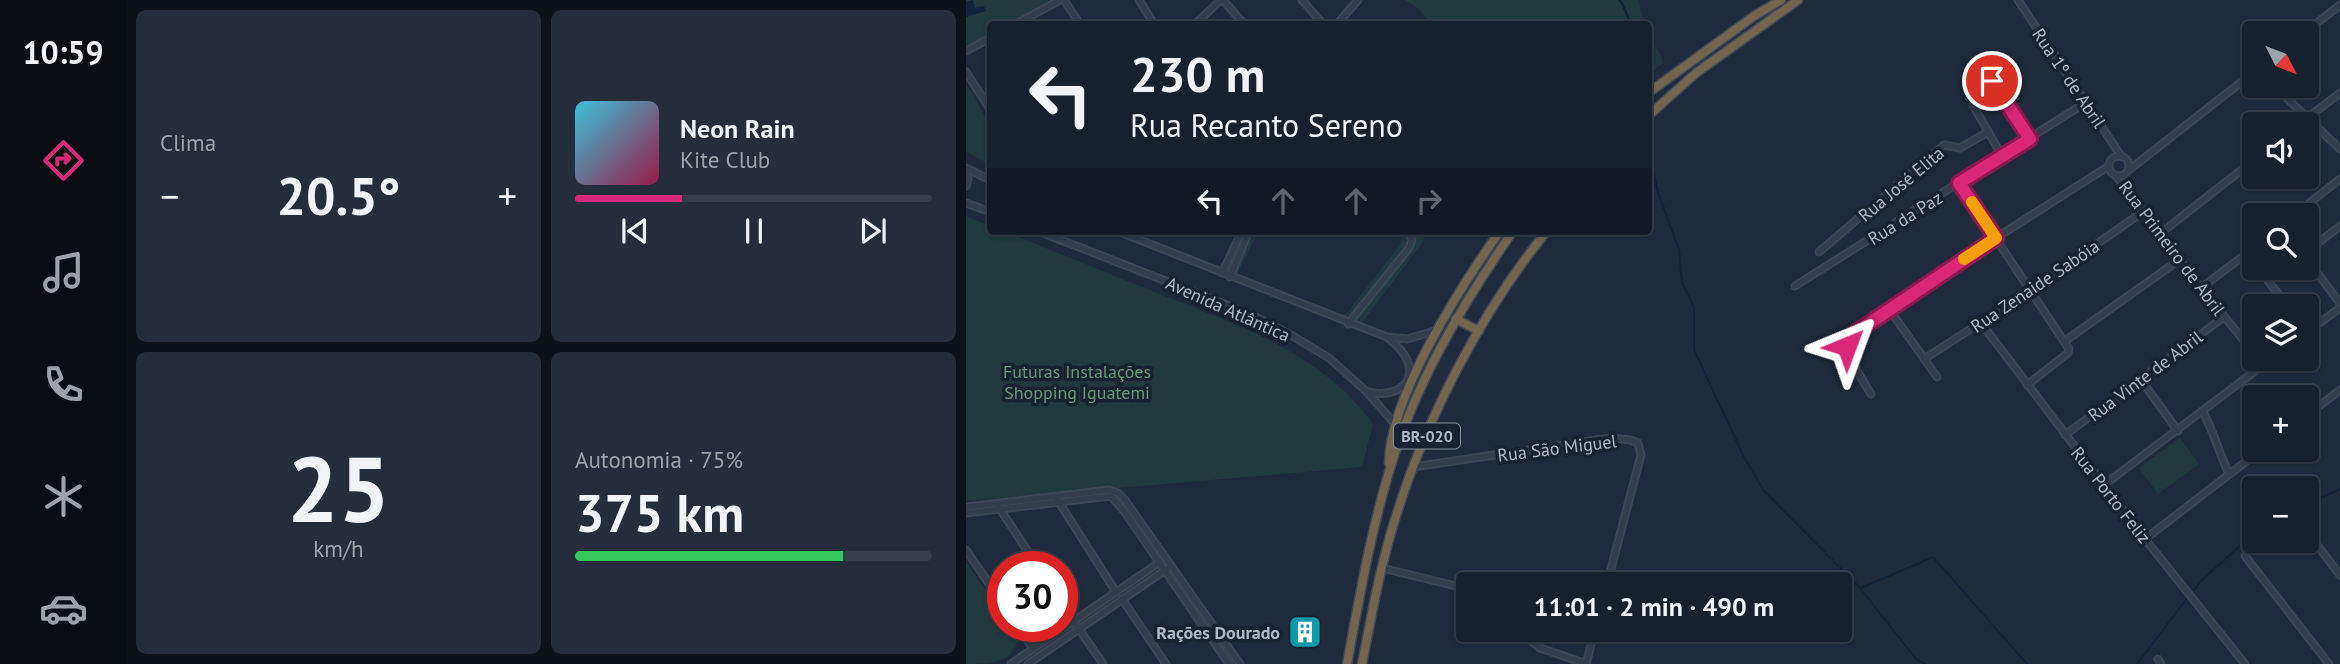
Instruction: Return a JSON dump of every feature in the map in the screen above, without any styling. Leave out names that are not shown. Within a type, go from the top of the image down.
[{"type":"highway","points":[[1652,90],[1754,16],[1781,0]]},
{"type":"highway","points":[[1652,112],[1696,73],[1798,0]]},
{"type":"highway","points":[[1390,469],[1395,424],[1438,330],[1497,235]]},
{"type":"highway","name":"BR-020","points":[[1347,664],[1371,539],[1390,469],[1421,388],[1456,319],[1510,235]]},
{"type":"highway","name":"BR-020","points":[[1362,664],[1382,568],[1396,514],[1413,467],[1438,409],[1479,331],[1521,264],[1544,235]]},
{"type":"highway","points":[[1456,319],[1479,331]]},
{"type":"street","points":[[1022,21],[1062,0],[1078,21]]},
{"type":"street","points":[[1139,0],[1152,21]]},
{"type":"street","points":[[1198,21],[1222,0],[1241,21]]},
{"type":"street","points":[[1302,0],[1320,21]]},
{"type":"street","points":[[1340,21],[1358,0]]},
{"type":"street","name":"Rua 1º de Abril","points":[[2018,0],[2121,156]]},
{"type":"street","points":[[2319,21],[2340,5]]},
{"type":"street","points":[[1149,14],[1157,21]]},
{"type":"street","points":[[966,51],[987,40]]},
{"type":"street","points":[[966,72],[987,104]]},
{"type":"street","points":[[1992,81],[2030,139]]},
{"type":"street","points":[[2109,166],[2116,176],[2123,175],[2242,81]]},
{"type":"street","points":[[2315,112],[2340,93]]},
{"type":"street","points":[[2286,98],[2301,112]]},
{"type":"street","name":"Rua da Paz","points":[[1795,286],[2085,103]]},
{"type":"street","points":[[1973,105],[2002,156]]},
{"type":"street","points":[[2319,129],[2340,149]]},
{"type":"street","name":"Rua José Elita","points":[[1819,253],[1944,145],[1960,148],[1988,132]]},
{"type":"street","points":[[1871,394],[1851,357],[1847,342],[1858,331],[2109,166],[2113,158],[2121,156],[2129,161],[2129,170]]},
{"type":"street","points":[[2161,233],[2242,169]]},
{"type":"street","points":[[966,171],[987,179]]},
{"type":"street","points":[[966,171],[966,186]]},
{"type":"street","name":"Rua Primeiro de Abril","points":[[2116,176],[2242,339]]},
{"type":"street","points":[[2309,203],[2340,179]]},
{"type":"street","points":[[1959,183],[2069,349],[2068,353],[2027,384]]},
{"type":"street","points":[[966,203],[987,211]]},
{"type":"street","name":"Rua Zenaide Sabóia","points":[[1924,359],[2031,290],[2144,211]]},
{"type":"street","points":[[2319,242],[2340,226]]},
{"type":"street","name":"Avenida Atlântica","points":[[1048,235],[1250,314],[1329,358],[1367,393],[1395,424]]},
{"type":"street","name":"Avenida Atlântica","points":[[1127,235],[1348,324],[1387,337],[1415,337],[1438,330]]},
{"type":"street","points":[[1222,273],[1240,235]]},
{"type":"street","points":[[1230,276],[1247,235]]},
{"type":"street","points":[[1348,324],[1409,248],[1412,240],[1410,235]]},
{"type":"street","points":[[2201,288],[2242,258]]},
{"type":"street","points":[[2066,341],[2179,260]]},
{"type":"street","points":[[2319,275],[2340,303]]},
{"type":"street","points":[[2267,280],[2278,294]]},
{"type":"street","points":[[2319,323],[2340,308]]},
{"type":"street","points":[[1889,309],[1937,377]]},
{"type":"street","name":"Rua Vinte de Abril","points":[[2065,435],[2224,317]]},
{"type":"street","name":"Rua Porto Feliz","points":[[1981,323],[2144,539],[2245,664]]},
{"type":"street","points":[[1367,393],[1386,393],[1395,389],[1408,379],[1411,373],[1407,357],[1387,337]]},
{"type":"street","points":[[2104,485],[2255,371]]},
{"type":"street","points":[[2141,380],[2178,431]]},
{"type":"street","points":[[2319,406],[2340,390]]},
{"type":"street","points":[[2203,412],[2214,431],[2219,453],[2229,474]]},
{"type":"street","name":"Rua São Miguel","points":[[1413,467],[1610,438],[1638,443],[1642,455],[1610,572]]},
{"type":"street","points":[[2144,539],[2245,462]]},
{"type":"street","points":[[966,508],[1057,499],[1109,490],[1118,493],[1158,563],[1228,662],[1234,656]]},
{"type":"street","points":[[1057,499],[1116,592]]},
{"type":"street","points":[[966,513],[998,506]]},
{"type":"street","points":[[998,506],[1028,551]]},
{"type":"street","points":[[1127,509],[1166,558],[1240,664]]},
{"type":"street","points":[[2319,547],[2340,575]]},
{"type":"street","points":[[966,550],[987,581]]},
{"type":"street","points":[[2245,556],[2329,664]]},
{"type":"street","points":[[1078,618],[1166,558]]},
{"type":"street","points":[[1028,664],[1171,566]]},
{"type":"street","points":[[1382,568],[1456,586]]},
{"type":"street","points":[[1122,600],[1166,664]]},
{"type":"street","points":[[1079,629],[1103,664]]},
{"type":"street","points":[[1028,642],[1033,649]]},
{"type":"street","points":[[1011,664],[1043,642]]},
{"type":"street","points":[[1532,642],[1540,648],[1586,664],[1592,642]]},
{"type":"street","points":[[1038,657],[1042,664]]},
{"type":"green space","points":[[966,0],[1057,0],[1019,21],[987,21],[987,39],[966,51]]},
{"type":"green space","points":[[1405,0],[1638,0],[1644,21],[1429,21],[1419,9]]},
{"type":"green space","points":[[1652,43],[1661,55],[1663,63],[1652,72]]},
{"type":"green space","points":[[966,84],[987,120],[987,163],[966,151]]},
{"type":"green space","name":"Futuras Instalações Shopping Iguatemi","points":[[966,216],[987,225],[987,235],[1014,235],[1246,329],[1303,360],[1329,378],[1352,399],[1373,424],[1362,467],[966,501]]},
{"type":"green space","points":[[1251,235],[1257,235],[1238,272],[1239,276],[1341,316],[1347,313],[1402,242],[1401,235],[1407,238],[1405,246],[1351,315],[1345,318],[1233,277]]},
{"type":"green space","points":[[1414,235],[1422,235],[1425,239],[1362,323],[1359,322],[1357,318],[1416,241]]},
{"type":"green space","points":[[2180,438],[2199,464],[2158,494],[2139,468]]},
{"type":"green space","points":[[966,562],[987,593],[987,642],[1017,642],[1005,658],[982,664],[966,664]]},
{"type":"water","points":[[973,0],[975,8],[984,6],[986,11],[966,17],[966,2]]},
{"type":"waterway","points":[[1619,0],[1630,21]]},
{"type":"waterway","points":[[1652,167],[1679,250],[1682,283],[1694,307],[1694,350],[1744,457],[1764,491],[1860,588],[1916,659],[1925,664]]},
{"type":"waterway","points":[[2319,499],[2340,489]]},
{"type":"waterway","points":[[2192,593],[2200,582],[2242,544]]},
{"type":"waterway","points":[[1861,588],[1933,557],[2027,664]]},
{"type":"waterway","points":[[2137,664],[2188,597]]},
{"type":"slow traffic","points":[[1964,259],[1996,238],[1972,202]]},
{"type":"place","name":"Rações Dourado","points":[[1305,632]]},
{"type":"route","points":[[1847,346],[1849,338],[1858,331],[1996,238],[1959,183],[2030,139],[1992,81]]}]
